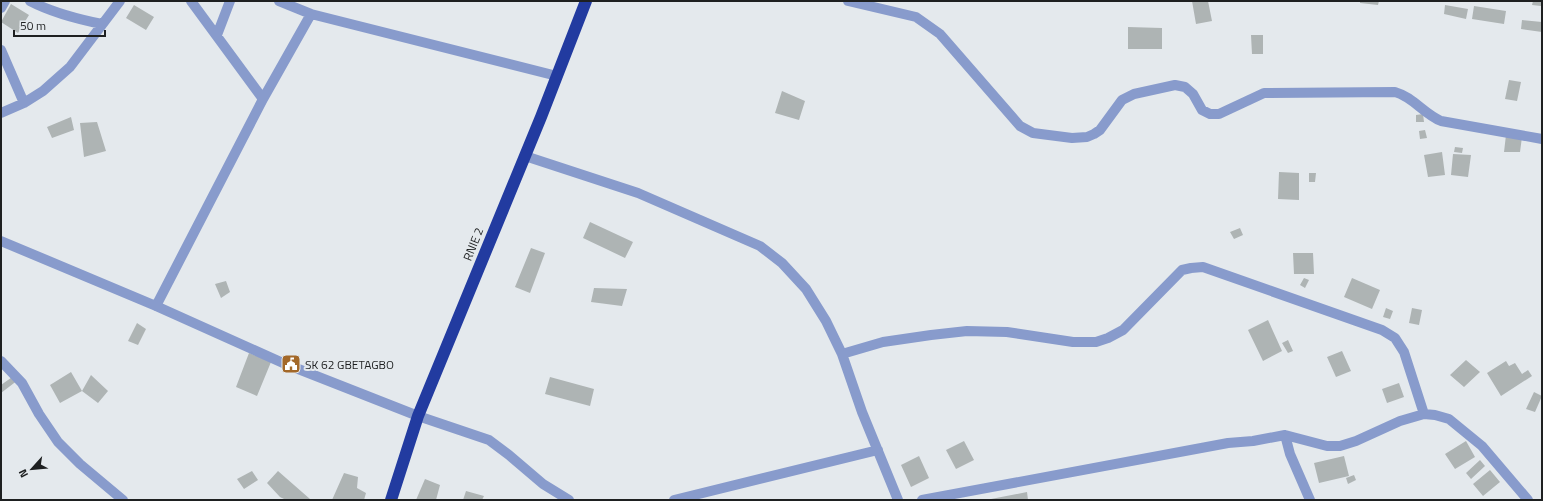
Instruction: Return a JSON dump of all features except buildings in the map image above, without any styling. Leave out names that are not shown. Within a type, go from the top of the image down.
[{"type":"highway","name":"RNIE 2","points":[[392,500],[418,416],[525,156],[586,1]]},
{"type":"street","points":[[1,8],[5,1]]},
{"type":"street","points":[[30,1],[73,18],[102,24]]},
{"type":"street","points":[[1,112],[24,103],[43,91],[70,67],[120,1]]},
{"type":"street","points":[[191,1],[263,99]]},
{"type":"street","points":[[217,35],[230,1]]},
{"type":"street","points":[[279,1],[311,14],[557,76]]},
{"type":"street","points":[[848,1],[916,17],[932,27],[940,34],[1020,126],[1033,133],[1072,138],[1087,137],[1100,130],[1122,100],[1134,94],[1175,85],[1185,87],[1193,94],[1202,110],[1210,114],[1219,114],[1264,93],[1395,92],[1406,96],[1434,118],[1441,121],[1542,140]]},
{"type":"street","points":[[156,306],[263,99],[311,14]]},
{"type":"street","points":[[1,50],[24,103]]},
{"type":"street","points":[[525,156],[638,193],[760,246],[782,263],[806,289],[826,321],[842,354],[862,412],[898,500]]},
{"type":"street","points":[[1,241],[156,306],[284,363],[418,416],[489,440],[543,484],[569,500]]},
{"type":"street","points":[[842,354],[883,342],[967,331],[1007,332],[1073,342],[1096,342],[1108,338],[1123,330],[1182,270],[1203,267],[1382,330],[1394,338],[1404,352],[1424,414]]},
{"type":"street","points":[[1,362],[22,383],[39,414],[58,442],[80,464],[123,500]]},
{"type":"street","points":[[922,500],[1228,443],[1253,441],[1285,435],[1327,446],[1340,446],[1356,441],[1400,421],[1424,414],[1435,415],[1448,419],[1482,446],[1528,500]]},
{"type":"street","points":[[1285,435],[1290,454],[1310,500]]},
{"type":"street","points":[[674,500],[878,450]]},
{"type":"place","name":"SK 62 GBETAGBO","points":[[291,364]]}]
